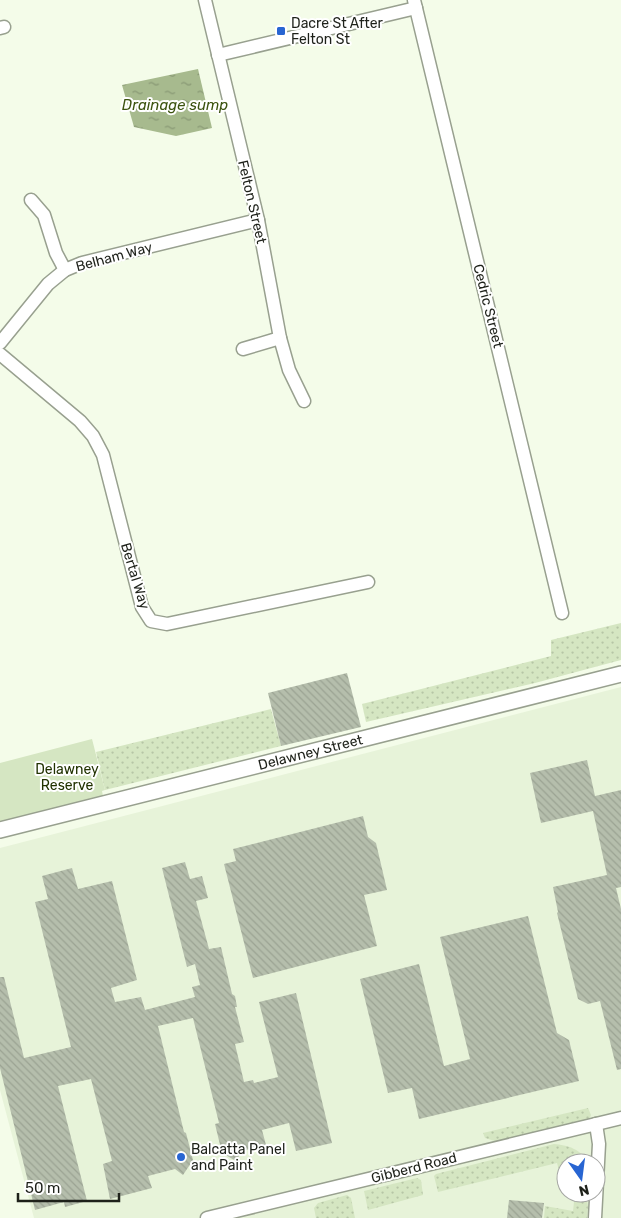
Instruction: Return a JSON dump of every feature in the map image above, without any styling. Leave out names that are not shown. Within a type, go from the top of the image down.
[{"type":"street","name":"Felton Street","points":[[205,0],[258,220],[280,338],[289,370],[304,401]]},
{"type":"street","points":[[218,55],[415,4]]},
{"type":"street","name":"Cedric Street","points":[[415,4],[562,613]]},
{"type":"street","points":[[31,200],[44,215],[56,253],[65,270]]},
{"type":"street","name":"Belham Way","points":[[0,343],[48,284],[65,270],[82,263],[258,220]]},
{"type":"street","points":[[243,349],[280,338]]},
{"type":"street","name":"Bertal Way","points":[[0,354],[80,421],[93,436],[103,455],[142,607],[151,621],[168,624],[368,582]]},
{"type":"street","name":"Delawney Street","points":[[0,830],[621,674]]},
{"type":"street","name":"Gibberd Road","points":[[207,1218],[621,1118]]},
{"type":"street","points":[[594,1218],[599,1144],[596,1124]]},
{"type":"shaded area","points":[[621,687],[621,1218],[34,1218],[0,1090],[0,848]]},
{"type":"green space","points":[[621,623],[621,660],[535,683],[366,722],[362,704],[551,656],[551,640]]},
{"type":"green space","points":[[271,709],[281,746],[105,790],[96,752]]},
{"type":"green space","name":"Delawney Reserve","points":[[92,739],[105,790],[102,791],[104,801],[0,824],[0,763]]},
{"type":"green space","points":[[588,1108],[591,1115],[589,1120],[498,1142],[485,1138],[483,1133]]},
{"type":"green space","points":[[554,1144],[564,1145],[581,1153],[556,1153],[556,1163],[438,1192],[434,1176]]},
{"type":"green space","points":[[417,1178],[421,1180],[423,1195],[368,1210],[364,1191]]},
{"type":"green space","points":[[347,1195],[351,1198],[355,1218],[316,1218],[314,1208],[318,1203]]},
{"type":"green space","points":[[574,1203],[588,1203],[587,1218],[544,1218],[545,1206],[573,1211]]},
{"type":"water","name":"Drainage sump","points":[[198,69],[212,128],[176,136],[134,127],[122,85]]},
{"type":"building","points":[[347,673],[361,727],[281,746],[268,693]]},
{"type":"building","points":[[587,760],[595,796],[621,790],[621,887],[616,888],[621,909],[621,1069],[617,1070],[600,1001],[588,1004],[578,999],[557,913],[553,887],[607,875],[593,811],[541,823],[530,773]]},
{"type":"building","points":[[363,816],[368,837],[376,843],[387,890],[364,895],[377,946],[253,978],[224,864],[236,861],[233,849]]},
{"type":"building","points":[[185,862],[190,879],[202,876],[208,898],[196,901],[209,949],[221,947],[232,994],[235,996],[237,1007],[235,1007],[244,1042],[235,1044],[244,1082],[253,1080],[254,1083],[278,1077],[259,1002],[296,993],[332,1143],[296,1151],[289,1123],[262,1130],[266,1145],[242,1151],[236,1161],[222,1153],[215,1124],[219,1123],[193,1018],[158,1026],[184,1132],[186,1133],[193,1160],[183,1175],[175,1169],[148,1176],[152,1188],[110,1199],[103,1164],[112,1161],[91,1079],[58,1086],[87,1201],[65,1207],[64,1202],[35,1210],[0,1068],[0,977],[4,977],[24,1058],[71,1047],[35,902],[48,899],[42,876],[72,868],[78,889],[112,881],[137,980],[111,988],[115,1002],[141,997],[145,1010],[195,997],[192,987],[200,985],[195,964],[187,967],[162,868]]},
{"type":"building","points":[[528,916],[557,1033],[569,1040],[579,1081],[419,1119],[412,1088],[388,1093],[360,979],[419,964],[444,1066],[470,1059],[440,937]]},
{"type":"building","points":[[509,1200],[544,1203],[542,1218],[507,1218]]},
{"type":"place","name":"Dacre St After Felton St","points":[[281,31]]},
{"type":"place","name":"Balcatta Panel and Paint","points":[[181,1157]]}]
